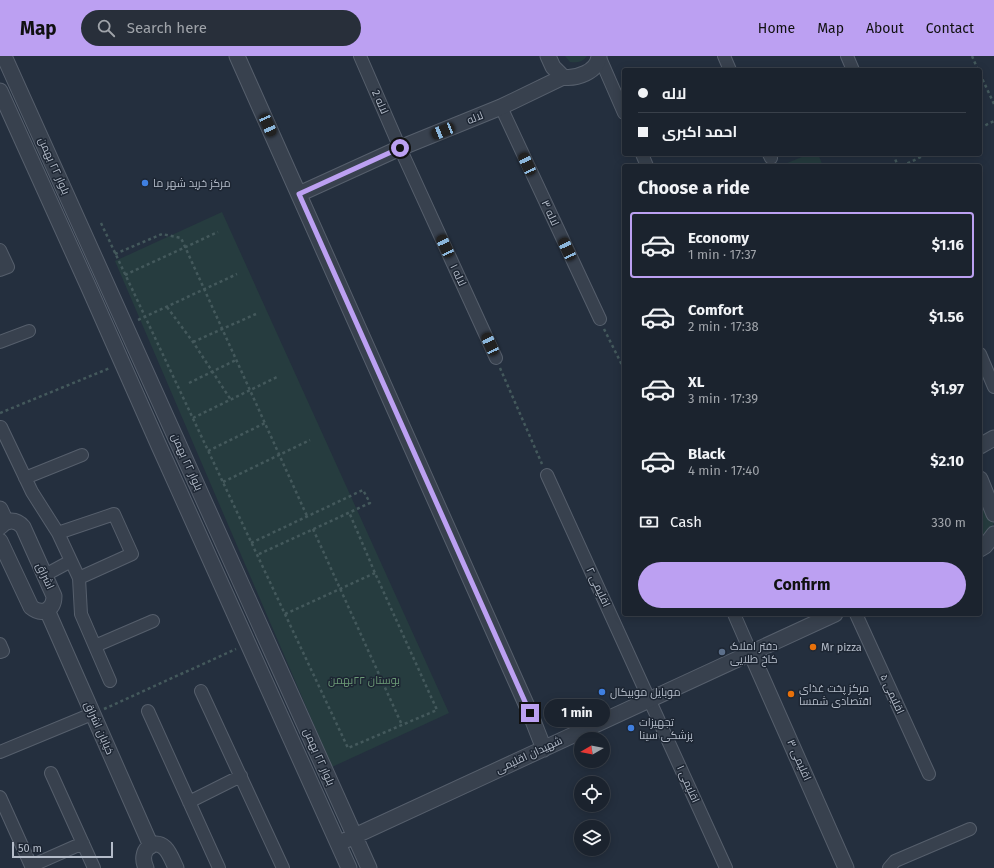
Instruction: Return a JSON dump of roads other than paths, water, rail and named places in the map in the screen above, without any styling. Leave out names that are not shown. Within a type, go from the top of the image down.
[{"type":"street","name":"بلوار ۲۲ بهمن","points":[[4,56],[369,868]]},
{"type":"street","points":[[237,56],[530,713],[544,748]]},
{"type":"street","name":"لاله 2","points":[[360,56],[400,148]]},
{"type":"street","points":[[548,56],[553,67],[563,78]]},
{"type":"street","points":[[724,56],[729,68]]},
{"type":"street","points":[[847,56],[852,68]]},
{"type":"street","points":[[600,57],[622,108]]},
{"type":"street","name":"لاله","points":[[299,194],[400,148],[501,107],[563,78],[571,78],[585,73],[595,66],[600,57]]},
{"type":"street","name":"بلوار ۲۲ بهمن","points":[[0,91],[349,868]]},
{"type":"street","name":"لاله ۳","points":[[501,107],[600,319]]},
{"type":"street","name":"لاله ۱","points":[[400,148],[496,358]]},
{"type":"street","points":[[0,250],[8,266],[0,270]]},
{"type":"street","points":[[0,342],[29,331]]},
{"type":"street","points":[[982,359],[994,387]]},
{"type":"street","points":[[2,427],[32,492],[58,533],[79,578],[81,614],[110,682]]},
{"type":"street","points":[[982,445],[994,438]]},
{"type":"street","points":[[25,478],[82,455]]},
{"type":"street","name":"اقلیمی ۲","points":[[547,475],[650,700]]},
{"type":"street","points":[[982,484],[994,514]]},
{"type":"street","points":[[58,533],[114,514],[132,554],[79,578]]},
{"type":"street","name":"اشراق","points":[[2,519],[17,522],[23,528],[54,596],[53,604],[47,610]]},
{"type":"street","points":[[986,548],[994,534]]},
{"type":"street","points":[[0,541],[5,563],[31,607],[38,611],[47,610]]},
{"type":"street","points":[[45,575],[71,561]]},
{"type":"street","name":"خیابان اشراق","points":[[47,610],[151,846]]},
{"type":"street","points":[[735,616],[751,653]]},
{"type":"street","name":"شهیدان اقلیمی","points":[[339,844],[831,616]]},
{"type":"street","name":"اقلیمی ۵","points":[[857,616],[929,774]]},
{"type":"street","points":[[95,646],[154,621]]},
{"type":"street","points":[[0,644],[3,651],[0,652]]},
{"type":"street","name":"اقلیمی ۳","points":[[751,653],[846,868]]},
{"type":"street","points":[[201,691],[283,868]]},
{"type":"street","name":"اقلیمی ۱","points":[[650,700],[726,868]]},
{"type":"street","points":[[148,711],[219,868]]},
{"type":"street","points":[[0,752],[92,714]]},
{"type":"street","points":[[51,773],[94,868]]},
{"type":"street","points":[[189,802],[241,776]]},
{"type":"street","points":[[0,797],[31,867],[83,843]]},
{"type":"street","points":[[889,868],[895,861],[970,829]]},
{"type":"street","points":[[146,868],[143,859],[146,850],[151,846],[157,845],[165,848],[176,868]]},
{"type":"place","name":"مرکز خرید شهر ما","points":[[145,183]]},
{"type":"place","name":"Mr pizza","points":[[813,647]]},
{"type":"place","name":"دفتر املاک کاخ طلایی","points":[[722,652]]},
{"type":"place","name":"موبایل موبیکال","points":[[602,692]]},
{"type":"place","name":"مرکز پخت غذای اقتصادی شمسا","points":[[791,694]]},
{"type":"place","name":"تجهیزات پزشکی سینا","points":[[631,728]]},
{"type":"park label","name":"بوستان ۲۲بهمن","points":[[364,680]]}]
